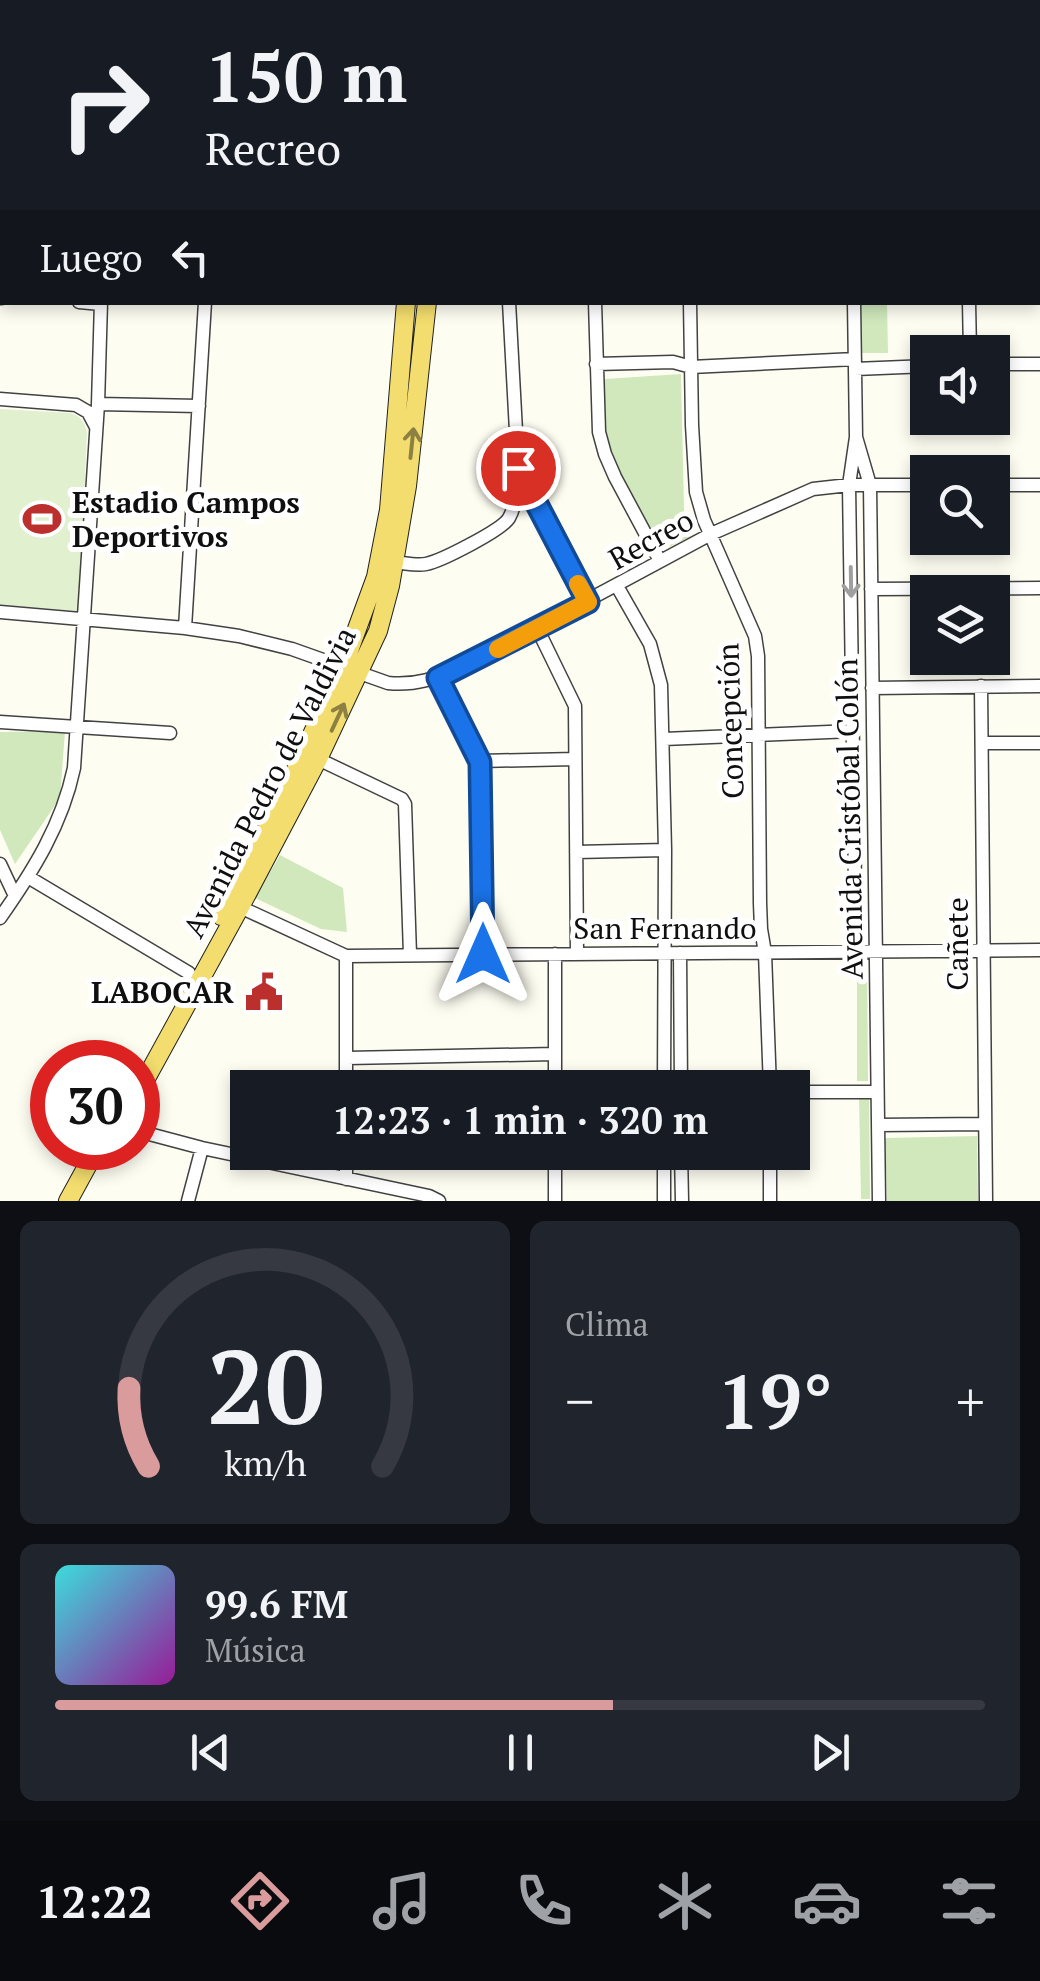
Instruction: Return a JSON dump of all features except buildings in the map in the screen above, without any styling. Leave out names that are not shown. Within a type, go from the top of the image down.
[{"type":"main road","name":"Avenida Pedro de Valdivia","points":[[160,1053],[318,759],[351,670],[386,532],[406,305]]},
{"type":"main road","name":"Avenida Pedro de Valdivia","points":[[154,1040],[384,610],[407,486],[427,305]]},
{"type":"main road","points":[[68,1201],[85,1170]]},
{"type":"main road","points":[[80,1201],[96,1170]]},
{"type":"street","points":[[0,918],[56,827],[74,768],[101,305]]},
{"type":"street","points":[[185,628],[205,305]]},
{"type":"street","points":[[394,562],[424,565],[436,561],[502,528],[510,517],[518,468],[509,305]]},
{"type":"street","points":[[596,305],[599,432],[605,454],[660,561]]},
{"type":"street","name":"Concepción","points":[[690,305],[694,478],[699,506],[755,636],[758,656],[760,903],[766,952],[769,1070]]},
{"type":"street","name":"Avenida Cristóbal Colón","points":[[854,305],[856,438],[850,485],[856,951]]},
{"type":"street","points":[[969,305],[970,335]]},
{"type":"street","points":[[596,364],[910,366]]},
{"type":"street","points":[[1010,364],[1040,364]]},
{"type":"street","points":[[0,399],[76,404],[88,412],[96,427]]},
{"type":"street","points":[[98,404],[198,406]]},
{"type":"street","name":"Avenida Cristóbal Colón","points":[[856,438],[870,484],[879,1201]]},
{"type":"street","points":[[518,468],[588,602]]},
{"type":"street","name":"Recreo","points":[[0,612],[185,628],[266,642],[403,685],[438,678],[711,534],[813,488],[910,485]]},
{"type":"street","points":[[1010,485],[1040,485]]},
{"type":"street","points":[[617,586],[650,644],[658,670],[664,740],[664,1070]]},
{"type":"street","points":[[871,589],[1040,588]]},
{"type":"street","points":[[537,628],[575,706],[577,954]]},
{"type":"street","points":[[438,678],[480,762],[483,954]]},
{"type":"street","name":"Cañete","points":[[981,686],[986,1201]]},
{"type":"street","points":[[872,688],[1040,686]]},
{"type":"street","points":[[0,722],[170,733]]},
{"type":"street","points":[[664,740],[853,731]]},
{"type":"street","points":[[982,743],[1040,743]]},
{"type":"street","points":[[318,759],[402,798],[405,804],[410,955]]},
{"type":"street","points":[[480,762],[575,759]]},
{"type":"street","points":[[576,852],[665,850]]},
{"type":"street","points":[[0,864],[15,896]]},
{"type":"street","points":[[28,877],[190,973]]},
{"type":"street","name":"San Fernando","points":[[240,907],[346,956],[1040,950]]},
{"type":"street","points":[[680,953],[681,1070]]},
{"type":"street","points":[[555,1070],[556,954]]},
{"type":"street","points":[[346,956],[346,1070]]},
{"type":"street","points":[[346,1058],[555,1054]]},
{"type":"street","points":[[810,1092],[878,1092]]},
{"type":"street","points":[[878,1125],[984,1124]]},
{"type":"street","points":[[160,1137],[439,1201]]},
{"type":"street","points":[[188,1201],[202,1148]]},
{"type":"street","points":[[346,1170],[346,1179]]},
{"type":"street","points":[[555,1170],[555,1201]]},
{"type":"street","points":[[664,1170],[664,1201]]},
{"type":"street","points":[[681,1170],[682,1201]]},
{"type":"street","points":[[770,1170],[770,1201]]},
{"type":"green space","points":[[859,305],[887,305],[888,353],[859,353]]},
{"type":"green space","points":[[681,374],[684,510],[694,535],[657,553],[605,447],[605,379]]},
{"type":"green space","name":"Estadio Campos Deportivos","points":[[0,409],[70,413],[85,425],[79,611],[0,605]]},
{"type":"green space","points":[[65,731],[60,798],[15,864],[0,830],[0,732]]},
{"type":"green space","points":[[280,855],[343,888],[347,932],[321,929],[255,898]]},
{"type":"green space","points":[[857,961],[867,962],[868,1081],[857,1081]]},
{"type":"green space","points":[[859,1097],[869,1097],[870,1199],[861,1199]]},
{"type":"green space","points":[[977,1136],[978,1201],[887,1201],[885,1138]]},
{"type":"slow traffic","points":[[498,649],[588,602],[578,584]]},
{"type":"place","name":"Estadio Campos Deportivos","points":[[42,519]]},
{"type":"place","name":"LABOCAR","points":[[264,992]]},
{"type":"route","points":[[483,954],[480,762],[438,678],[588,602],[518,468]]}]
